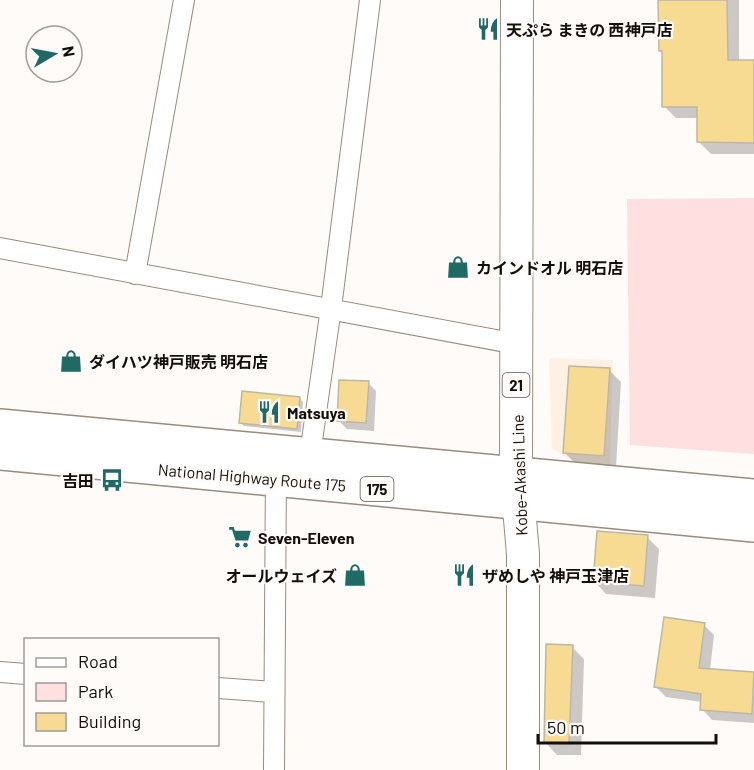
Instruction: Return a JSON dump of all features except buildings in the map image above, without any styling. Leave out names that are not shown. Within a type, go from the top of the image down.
[{"type":"highway","name":"National Highway Route 175","points":[[0,426],[517,488],[754,525]]},
{"type":"highway","name":"National Highway Route 175","points":[[0,453],[288,462],[517,488],[754,496]]},
{"type":"main road","name":"Kobe-Akashi Line","points":[[517,0],[517,488],[523,554],[523,770]]},
{"type":"street","points":[[135,274],[184,0]]},
{"type":"street","points":[[274,770],[273,692],[288,462],[331,308],[370,0]]},
{"type":"street","points":[[0,248],[517,344]]},
{"type":"street","points":[[0,672],[24,674]]},
{"type":"street","points":[[219,688],[273,692]]},
{"type":"shaded area","points":[[549,358],[613,360],[610,465],[571,461],[552,448]]},
{"type":"green space","points":[[754,198],[754,454],[630,445],[627,199]]},
{"type":"place","name":"天ぷら まきの 西神戸店","points":[[488,29]]},
{"type":"place","name":"カインドオル 明石店","points":[[458,267]]},
{"type":"place","name":"ダイハツ神戸販売 明石店","points":[[71,361]]},
{"type":"place","name":"Matsuya","points":[[269,412]]},
{"type":"place","name":"吉田","points":[[112,480]]},
{"type":"place","name":"Seven-Eleven","points":[[240,537]]},
{"type":"place","name":"オールウェイズ","points":[[355,575]]},
{"type":"place","name":"ザめしや 神戸玉津店","points":[[464,575]]}]
